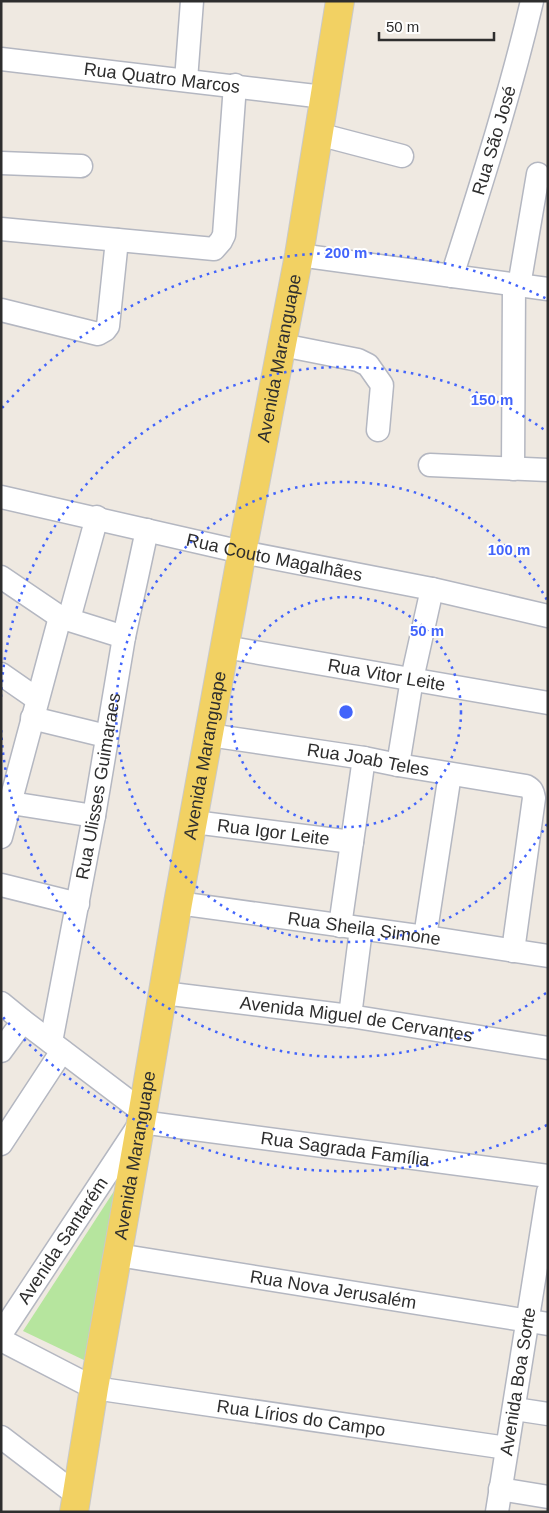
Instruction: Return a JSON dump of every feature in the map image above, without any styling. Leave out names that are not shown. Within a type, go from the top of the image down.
[{"type":"main road","name":"Avenida Maranguape","points":[[76,1504],[94,1388],[178,903],[242,552],[299,255],[340,1]]},
{"type":"street","points":[[186,80],[192,1]]},
{"type":"street","name":"Rua São José","points":[[452,276],[499,126],[518,60],[532,1]]},
{"type":"street","name":"Rua Quatro Marcos","points":[[1,59],[235,85],[324,97]]},
{"type":"street","points":[[1,229],[214,249],[218,246],[224,235],[235,85]]},
{"type":"street","points":[[318,134],[402,156]]},
{"type":"street","points":[[1,163],[81,166]]},
{"type":"street","points":[[513,469],[517,285],[538,174]]},
{"type":"street","points":[[1,310],[98,334],[102,332],[108,326],[117,240]]},
{"type":"street","points":[[299,255],[548,289]]},
{"type":"street","points":[[282,345],[358,360],[368,365],[382,385],[378,430]]},
{"type":"street","points":[[430,465],[548,470]]},
{"type":"street","name":"Rua Couto Magalhães","points":[[1,497],[97,517],[242,552],[432,589],[548,616]]},
{"type":"street","points":[[1,837],[9,788],[97,517]]},
{"type":"street","name":"Rua Ulisses Guimaraes","points":[[56,1047],[106,736],[124,637],[148,530]]},
{"type":"street","points":[[1,577],[64,618],[124,637]]},
{"type":"street","points":[[398,765],[412,679],[432,589]]},
{"type":"street","name":"Rua Vitor Leite","points":[[225,647],[548,703]]},
{"type":"street","points":[[1,674],[35,708],[106,736]]},
{"type":"street","name":"Rua Joab Teles","points":[[209,735],[364,758],[526,786],[533,792],[534,798],[513,951]]},
{"type":"street","points":[[350,1016],[352,842],[364,758]]},
{"type":"street","points":[[425,937],[450,774]]},
{"type":"street","points":[[9,788],[94,816]]},
{"type":"street","name":"Rua Igor Leite","points":[[194,822],[352,842]]},
{"type":"street","points":[[1,885],[78,904]]},
{"type":"street","name":"Rua Sheila Simone","points":[[178,903],[548,956]]},
{"type":"street","name":"Avenida Miguel de Cervantes","points":[[163,993],[350,1016],[548,1048]]},
{"type":"street","points":[[1,1003],[142,1117]]},
{"type":"street","points":[[1,1051],[23,1021]]},
{"type":"street","points":[[1,1144],[56,1047]]},
{"type":"street","name":"Rua Sagrada Família","points":[[142,1117],[548,1176]]},
{"type":"street","name":"Avenida Santarém","points":[[1,1334],[142,1117]]},
{"type":"street","name":"Avenida Boa Sorte","points":[[497,1512],[515,1409],[538,1323],[548,1192]]},
{"type":"street","name":"Rua Nova Jerusalém","points":[[118,1255],[538,1323]]},
{"type":"street","name":"Rua Lírios do Campo","points":[[1,1340],[94,1388],[507,1448]]},
{"type":"street","points":[[515,1409],[548,1414]]},
{"type":"street","points":[[1,1437],[76,1504]]},
{"type":"street","points":[[500,1489],[548,1497]]},
{"type":"green space","points":[[118,1185],[88,1362],[23,1331]]}]
